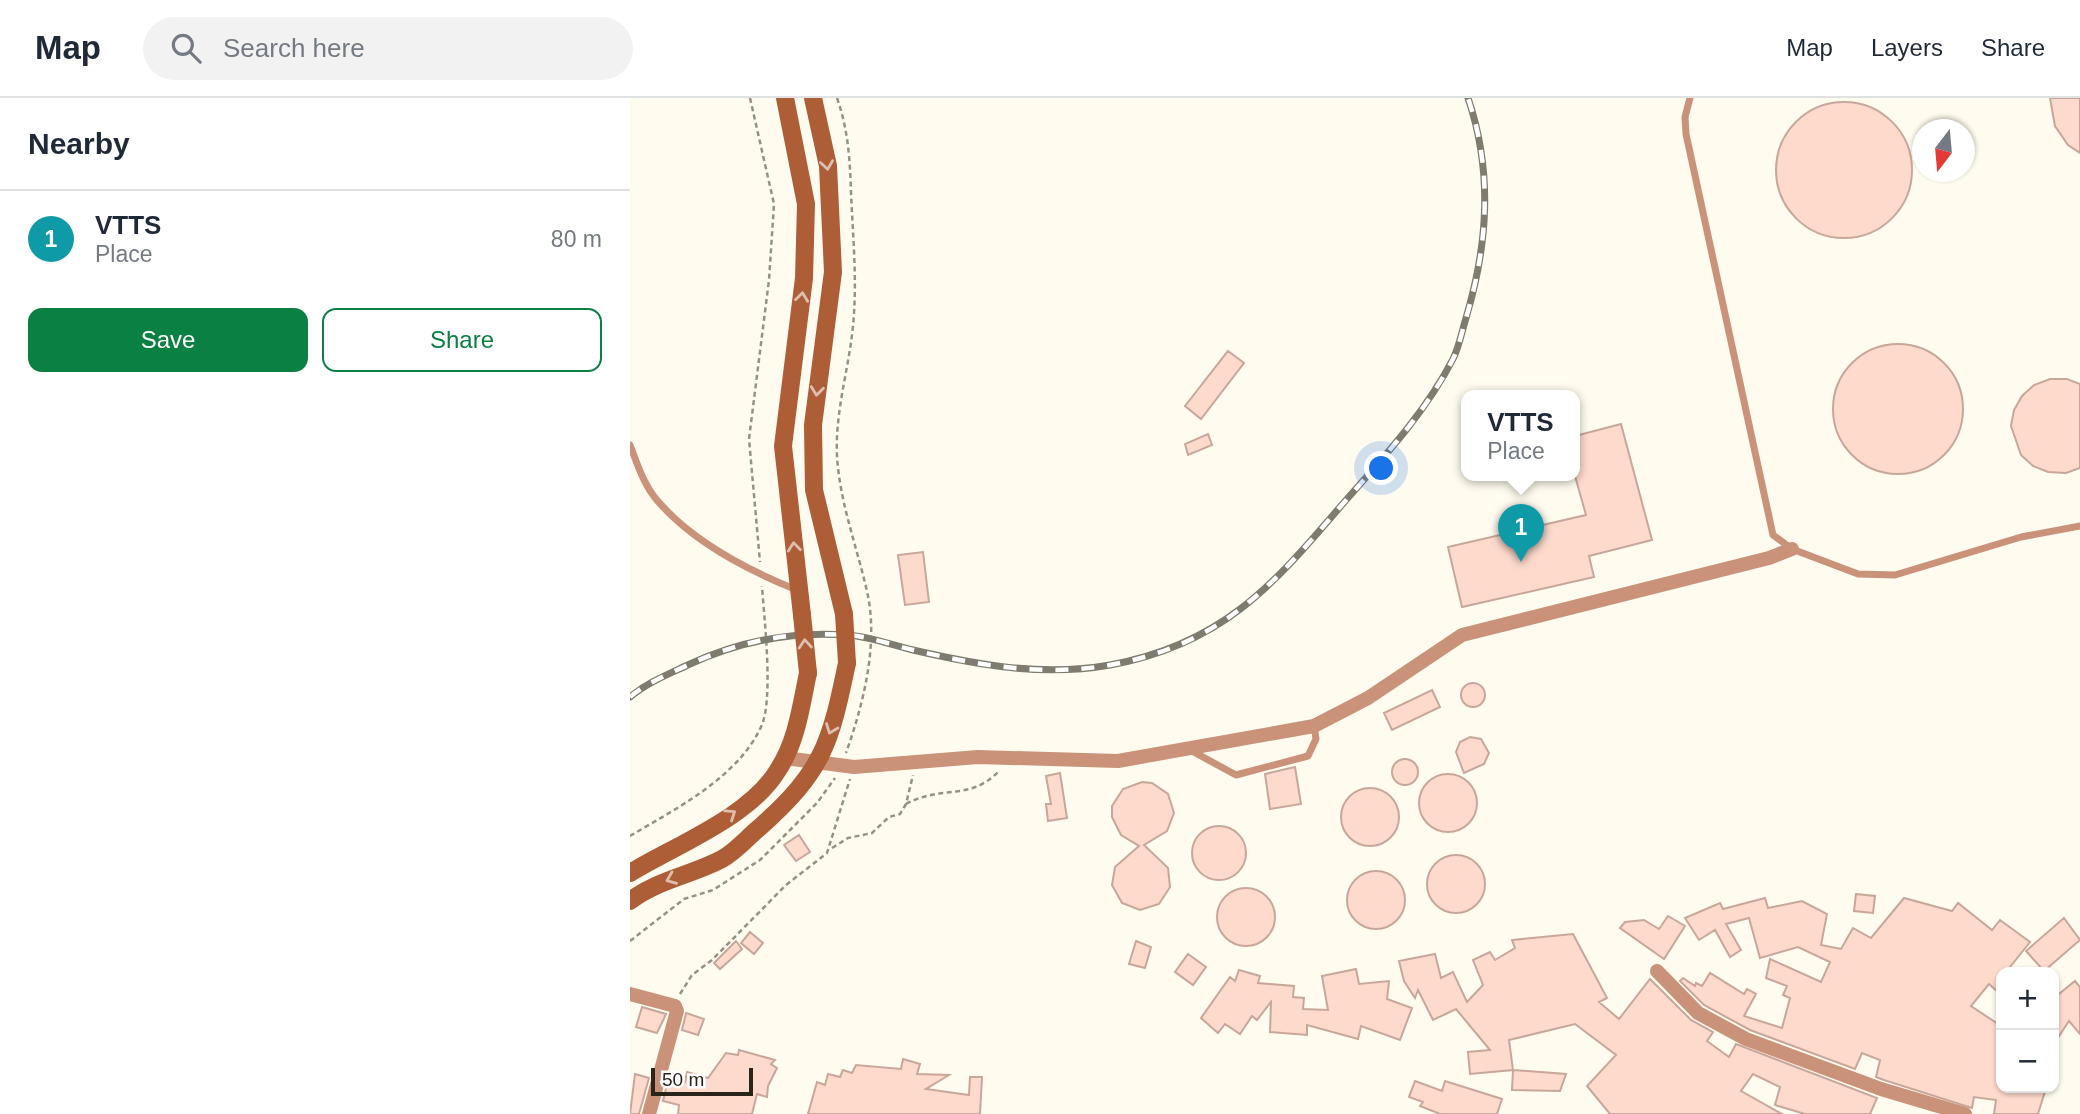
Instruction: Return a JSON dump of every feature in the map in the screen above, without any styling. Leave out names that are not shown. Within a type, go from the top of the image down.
[{"type":"main road","points":[[630,873],[704,832],[746,803],[777,773],[795,734],[808,673],[783,446],[804,278],[806,204],[785,98]]},
{"type":"main road","points":[[630,901],[644,890],[724,858],[797,793],[818,765],[835,719],[847,663],[844,614],[814,490],[813,425],[833,272],[828,166],[813,98]]},
{"type":"street","points":[[785,758],[818,765],[854,768],[978,757],[1118,761],[1314,726],[1368,698],[1462,635],[1769,558],[1792,549]]},
{"type":"street","points":[[1657,971],[1698,1013],[1746,1039],[1881,1089],[1965,1114]]},
{"type":"street","points":[[630,994],[677,1009],[649,1114]]},
{"type":"lane","points":[[1690,98],[1685,117],[1686,134],[1773,535],[1792,549],[1858,574],[1895,575],[2021,537],[2080,526]]},
{"type":"lane","points":[[630,444],[640,474],[656,499],[696,534],[761,575],[798,590]]},
{"type":"lane","points":[[1189,750],[1236,775],[1308,756],[1316,739],[1314,726]]},
{"type":"path","points":[[630,836],[710,785],[740,760],[762,724],[768,662],[749,439],[769,280],[774,204],[750,98]]},
{"type":"path","points":[[906,804],[928,794],[981,788],[1005,765],[1028,758]]},
{"type":"path","points":[[673,1006],[692,975],[712,960],[786,886],[848,838],[872,833],[889,817],[900,814],[906,804],[912,775],[926,760]]},
{"type":"path","points":[[827,853],[832,827],[842,811],[854,768]]},
{"type":"building","points":[[2050,98],[2080,98],[2080,153],[2068,145],[2055,126]]},
{"type":"building","points":[[1831,103],[1857,103],[1882,113],[1901,132],[1911,157],[1911,183],[1901,208],[1882,227],[1857,237],[1831,237],[1806,227],[1787,208],[1777,183],[1777,157],[1787,132],[1806,113]]},
{"type":"building","points":[[1898,344],[1923,349],[1944,363],[1958,384],[1963,409],[1958,434],[1944,455],[1923,469],[1898,474],[1873,469],[1852,455],[1838,434],[1833,409],[1838,384],[1852,363],[1873,349]]},
{"type":"building","points":[[1228,351],[1244,363],[1201,419],[1185,406]]},
{"type":"building","points":[[2050,379],[2067,379],[2080,384],[2080,468],[2066,473],[2048,472],[2033,466],[2021,455],[2011,426],[2014,410],[2022,396],[2034,385]]},
{"type":"building","points":[[1621,424],[1652,540],[1589,556],[1594,577],[1462,607],[1448,547],[1586,515],[1576,481],[1580,481],[1580,435]]},
{"type":"building","points":[[1208,434],[1212,445],[1188,455],[1185,444]]},
{"type":"building","points":[[923,552],[929,602],[905,605],[898,555]]},
{"type":"building","points":[[1473,683],[1484,690],[1485,695],[1478,706],[1473,707],[1462,700],[1461,695],[1468,684]]},
{"type":"building","points":[[1432,690],[1440,707],[1392,730],[1384,713]]},
{"type":"building","points":[[1470,737],[1481,739],[1489,753],[1484,764],[1464,773],[1456,752],[1460,742]]},
{"type":"building","points":[[1405,759],[1414,763],[1418,772],[1414,781],[1405,785],[1396,781],[1392,772],[1396,763]]},
{"type":"building","points":[[1295,767],[1301,804],[1270,809],[1265,774]]},
{"type":"building","points":[[1060,773],[1067,818],[1048,821],[1046,804],[1051,804],[1046,776]]},
{"type":"building","points":[[1442,774],[1454,774],[1469,782],[1477,797],[1477,809],[1469,824],[1454,832],[1442,832],[1427,824],[1419,809],[1419,797],[1427,782]]},
{"type":"building","points":[[1142,782],[1152,783],[1168,794],[1174,813],[1167,831],[1144,845],[1168,868],[1170,887],[1159,904],[1140,910],[1122,903],[1112,885],[1115,867],[1139,846],[1121,835],[1112,817],[1112,806],[1123,789]]},
{"type":"building","points":[[1370,788],[1391,796],[1399,817],[1391,838],[1370,846],[1349,838],[1341,817],[1349,796]]},
{"type":"building","points":[[1219,826],[1238,834],[1246,853],[1238,872],[1219,880],[1200,872],[1192,853],[1200,834]]},
{"type":"building","points":[[799,835],[810,852],[796,861],[784,845]]},
{"type":"building","points":[[1450,855],[1462,855],[1477,863],[1485,878],[1485,890],[1477,905],[1462,913],[1450,913],[1435,905],[1427,890],[1427,878],[1435,863]]},
{"type":"building","points":[[1370,871],[1382,871],[1397,879],[1405,894],[1405,906],[1397,921],[1382,929],[1370,929],[1355,921],[1347,906],[1347,894],[1355,879]]},
{"type":"building","points":[[1240,888],[1252,888],[1267,896],[1275,911],[1275,923],[1267,938],[1252,946],[1240,946],[1225,938],[1217,923],[1217,911],[1225,896]]},
{"type":"building","points":[[1856,894],[1875,896],[1873,913],[1854,911]]},
{"type":"building","points":[[1765,898],[1768,908],[1802,901],[1827,914],[1821,945],[1841,949],[1853,928],[1871,938],[1904,898],[1952,911],[1958,903],[1992,930],[2000,920],[2030,942],[2010,967],[1996,967],[1996,990],[1989,984],[1971,1006],[1996,1023],[1996,1093],[2044,1093],[2038,1114],[1994,1114],[1996,1100],[1974,1097],[1972,1108],[1884,1080],[1876,1077],[1880,1060],[1862,1053],[1855,1069],[1750,1030],[1704,1005],[1680,981],[1683,978],[1695,986],[1696,983],[1702,986],[1710,973],[1744,994],[1747,989],[1756,994],[1744,1016],[1782,1028],[1790,998],[1783,995],[1787,986],[1766,978],[1770,959],[1821,982],[1830,962],[1798,947],[1760,958],[1749,918],[1726,924],[1741,950],[1730,957],[1715,930],[1699,940],[1685,918],[1720,903],[1723,909]]},
{"type":"building","points":[[1668,916],[1685,926],[1664,959],[1620,928],[1625,922],[1644,920],[1659,929]]},
{"type":"building","points":[[2064,918],[2080,940],[2049,967],[2040,967],[2026,951]]},
{"type":"building","points":[[750,932],[763,943],[754,954],[741,943]]},
{"type":"building","points":[[1573,934],[1607,998],[1599,1002],[1619,1019],[1650,979],[1691,1020],[1713,1032],[1707,1041],[1729,1057],[1736,1044],[1877,1098],[1870,1114],[1805,1114],[1775,1105],[1780,1087],[1753,1074],[1741,1091],[1782,1114],[1610,1114],[1587,1086],[1616,1055],[1575,1024],[1509,1040],[1513,1070],[1470,1074],[1468,1052],[1490,1050],[1456,1009],[1433,1020],[1418,990],[1415,998],[1404,981],[1399,961],[1435,954],[1441,978],[1453,972],[1467,1002],[1483,985],[1473,960],[1490,952],[1495,960],[1515,948],[1512,940]]},
{"type":"building","points":[[736,941],[742,949],[720,969],[714,963]]},
{"type":"building","points":[[1136,941],[1151,947],[1145,968],[1129,964]]},
{"type":"building","points":[[1188,954],[1206,967],[1193,985],[1175,972]]},
{"type":"building","points":[[1356,969],[1359,984],[1389,981],[1387,999],[1412,1008],[1400,1040],[1361,1026],[1358,1039],[1307,1025],[1307,1035],[1270,1032],[1271,1002],[1257,1020],[1252,1016],[1240,1034],[1225,1024],[1218,1033],[1201,1018],[1230,977],[1235,981],[1239,970],[1260,976],[1258,983],[1294,986],[1293,997],[1304,998],[1303,1009],[1328,1010],[1322,976]]},
{"type":"building","points":[[2075,981],[2080,987],[2080,1034],[2069,1021],[2059,1036],[2059,994]]},
{"type":"building","points":[[642,1007],[666,1014],[657,1033],[636,1027]]},
{"type":"building","points":[[686,1013],[704,1019],[698,1035],[682,1030]]},
{"type":"building","points":[[739,1050],[775,1060],[771,1064],[777,1068],[768,1086],[767,1097],[757,1094],[752,1114],[678,1114],[679,1105],[663,1101],[668,1081],[680,1084],[680,1081],[685,1082],[687,1072],[708,1078],[726,1053],[738,1055]]},
{"type":"building","points":[[903,1059],[920,1064],[917,1074],[949,1075],[926,1089],[969,1095],[970,1077],[982,1077],[980,1114],[808,1114],[817,1082],[825,1085],[828,1074],[840,1077],[843,1070],[852,1073],[856,1065],[901,1069]]},
{"type":"building","points":[[1513,1070],[1566,1074],[1560,1091],[1512,1090]]},
{"type":"building","points":[[635,1074],[649,1078],[639,1114],[630,1114]]},
{"type":"building","points":[[1415,1081],[1442,1091],[1445,1081],[1502,1099],[1497,1114],[1440,1114],[1420,1106],[1423,1102],[1409,1097]]},
{"type":"railway","points":[[630,697],[659,679],[709,656],[766,639],[786,636],[855,636],[986,665],[1060,670],[1110,665],[1149,656],[1213,628],[1240,609],[1290,563],[1386,454],[1429,399],[1455,354],[1479,263],[1485,208],[1481,153],[1468,98]]},
{"type":"place","name":"VTTS","points":[[1521,562]]}]
